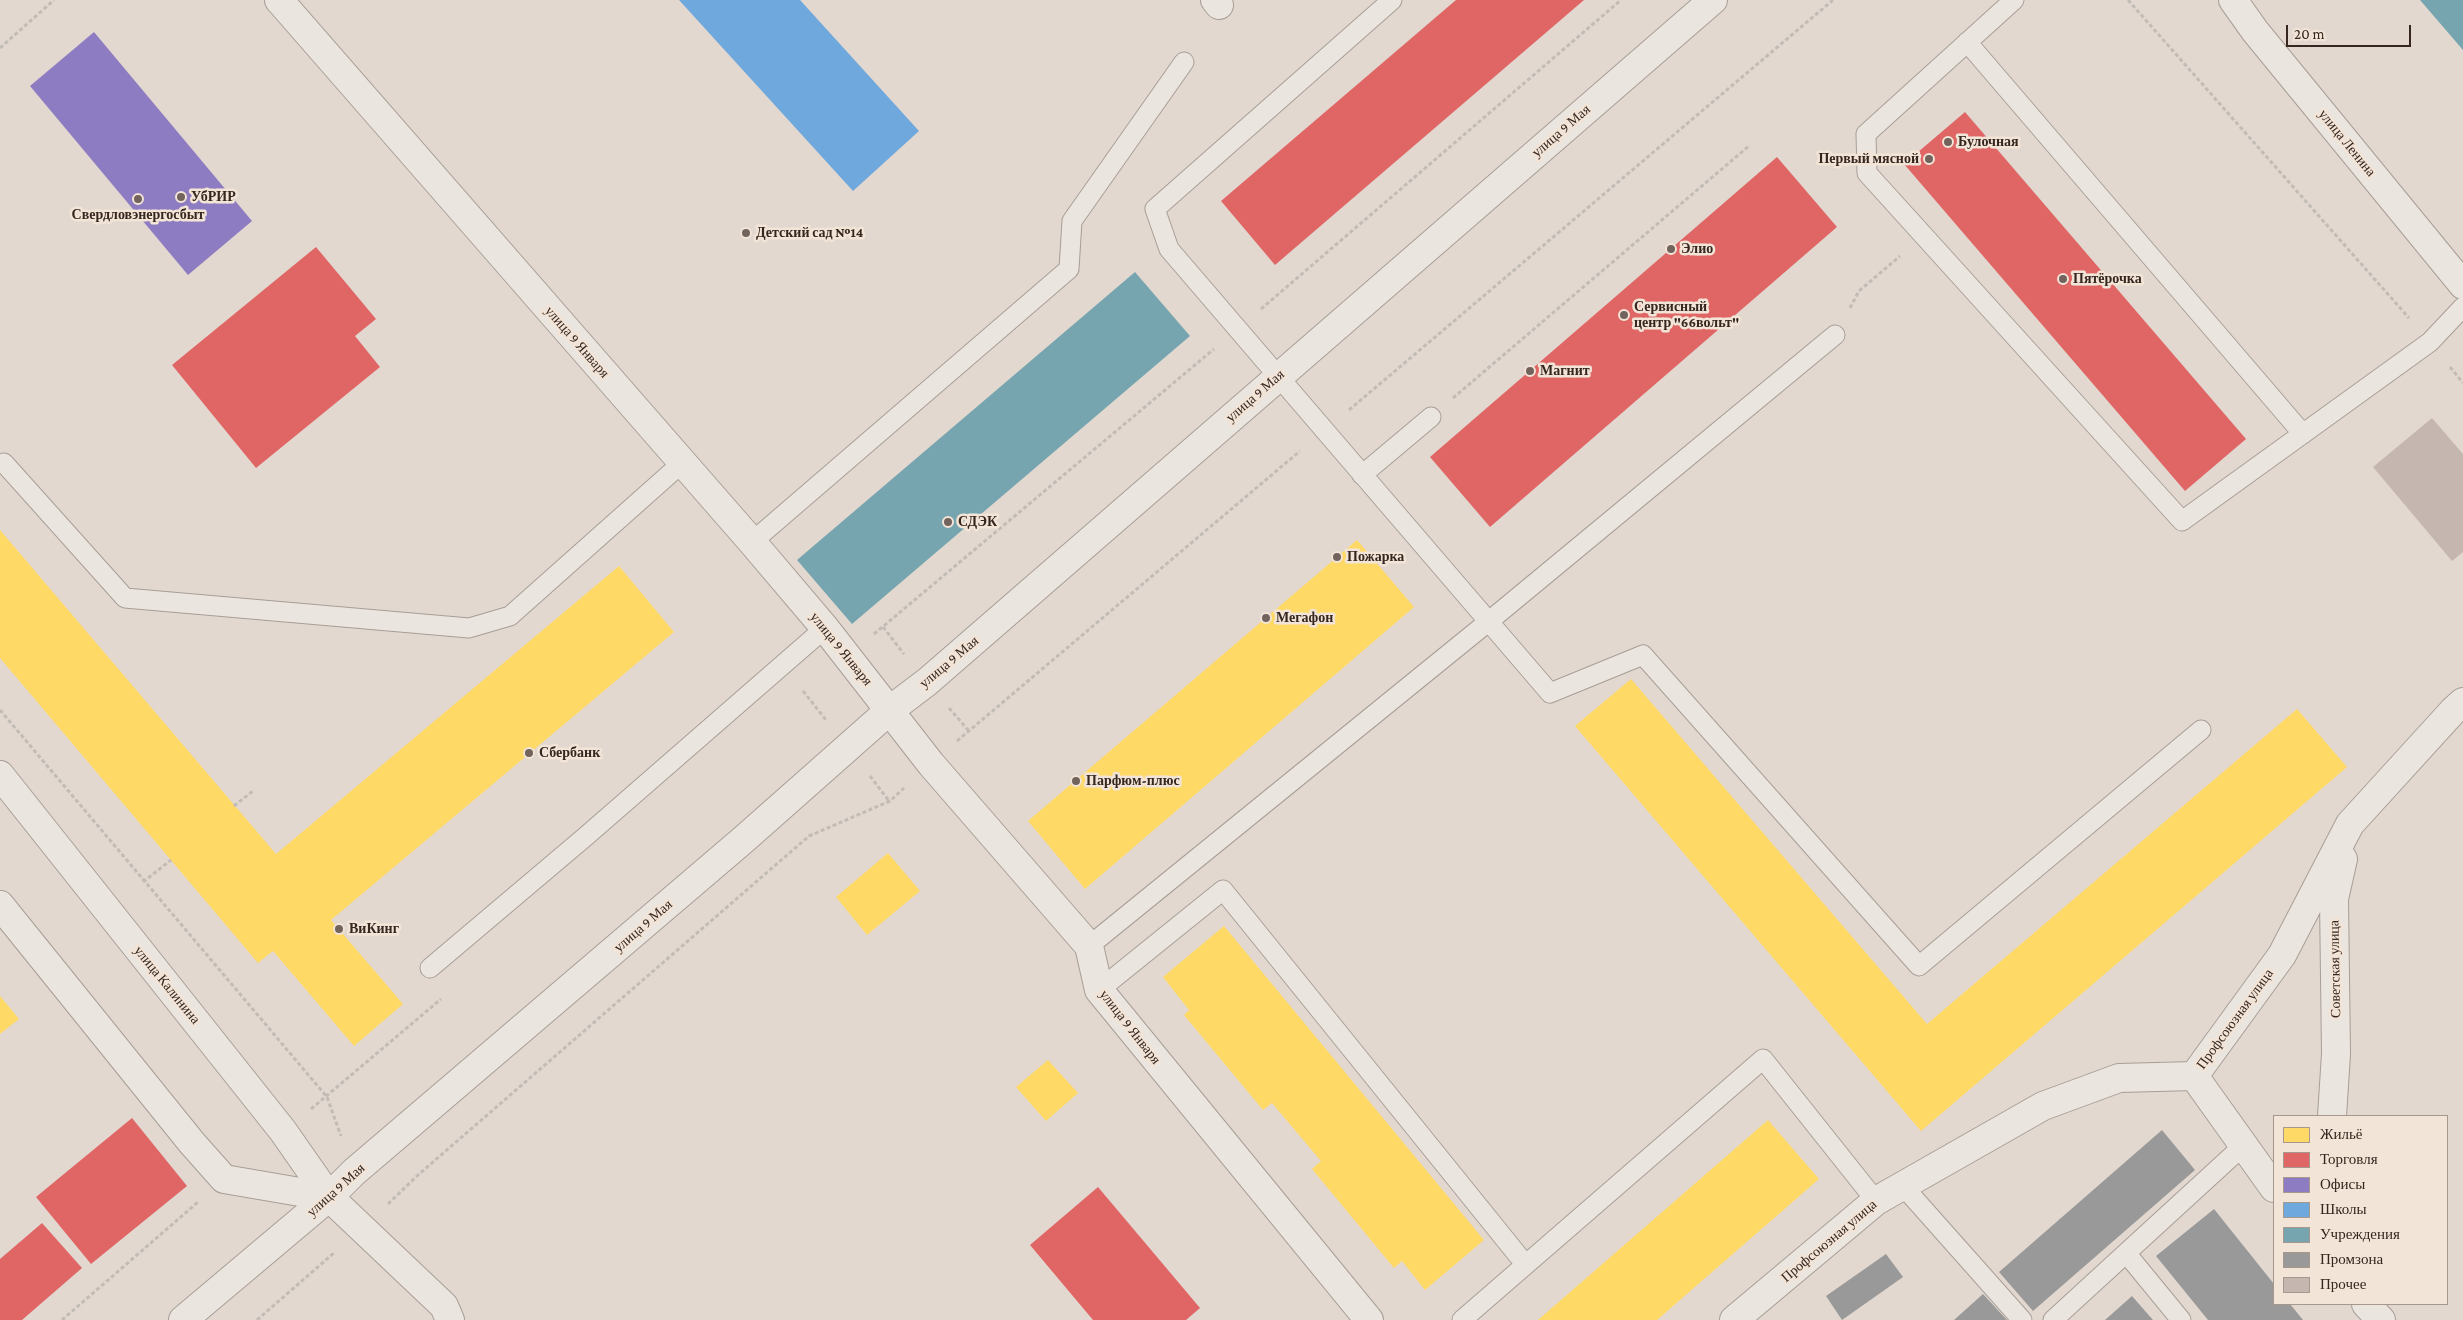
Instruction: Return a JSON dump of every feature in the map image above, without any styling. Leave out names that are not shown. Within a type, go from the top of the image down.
[{"type":"street","name":"улица 9 Января","points":[[279,0],[752,542],[825,628],[931,764],[1089,946],[1099,990],[1369,1320]]},
{"type":"street","name":"улица 9 Мая","points":[[183,1320],[329,1197],[354,1172],[743,840],[890,710],[927,682],[1713,0]]},
{"type":"street","name":"улица Ленина","points":[[2233,0],[2255,31],[2463,285]]},
{"type":"street","name":"Профсоюзная улица","points":[[1734,1320],[1876,1201],[2042,1106],[2119,1078],[2194,1076],[2282,954],[2350,824],[2452,711],[2463,702]]},
{"type":"street","name":"улица Калинина","points":[[0,775],[283,1131],[329,1197],[444,1306],[450,1320]]},
{"type":"street","name":"Советская улица","points":[[2332,1115],[2336,1054],[2334,899],[2350,824]]},
{"type":"street","points":[[0,905],[186,1135],[224,1179],[329,1197]]},
{"type":"street","points":[[2194,1076],[2273,1187]]},
{"type":"street","points":[[2367,1305],[2381,1320]]},
{"type":"lane","points":[[1392,0],[1155,209],[1169,249],[1323,431],[1550,693],[1643,655],[1919,966],[2201,730]]},
{"type":"lane","points":[[2014,0],[1866,134],[1867,173],[2182,521],[2430,342],[2463,306]]},
{"type":"lane","points":[[1967,42],[2303,434]]},
{"type":"lane","points":[[752,542],[1069,269],[1072,221],[1184,62]]},
{"type":"lane","points":[[1089,946],[1488,622],[1834,335]]},
{"type":"lane","points":[[1362,475],[1431,417]]},
{"type":"lane","points":[[4,463],[125,598],[469,628],[510,616],[682,463]]},
{"type":"lane","points":[[430,968],[585,837],[825,628]]},
{"type":"lane","points":[[1099,990],[1223,890],[1525,1264]]},
{"type":"lane","points":[[1462,1320],[1763,1059],[1876,1201]]},
{"type":"lane","points":[[2053,1320],[2244,1145]]},
{"type":"lane","points":[[1903,1186],[2022,1320]]},
{"type":"lane","points":[[2126,1253],[2181,1320]]},
{"type":"path","points":[[0,48],[54,0]]},
{"type":"path","points":[[796,697],[847,658],[1237,330],[1622,0]]},
{"type":"path","points":[[0,710],[143,882],[327,1097],[354,1172],[385,1208],[426,1168],[809,836],[890,801],[1323,431],[1833,0]]},
{"type":"path","points":[[2128,0],[2430,342],[2463,383]]},
{"type":"path","points":[[1431,417],[1750,146]]},
{"type":"path","points":[[1859,290],[1896,259]]},
{"type":"path","points":[[234,806],[254,790]]},
{"type":"path","points":[[143,882],[171,860]]},
{"type":"path","points":[[283,1131],[327,1097],[447,994]]},
{"type":"path","points":[[257,1320],[362,1228]]},
{"type":"path","points":[[62,1320],[167,1230]]},
{"type":"building: Жильё","points":[[0,530],[276,854],[619,566],[674,632],[331,920],[403,1004],[354,1046],[273,951],[258,963],[0,658]]},
{"type":"building: Жильё","points":[[1357,540],[1414,607],[1085,889],[1028,821]]},
{"type":"building: Жильё","points":[[1631,679],[1927,1024],[2297,709],[2347,767],[1921,1131],[1575,726]]},
{"type":"building: Жильё","points":[[888,853],[920,891],[867,935],[836,897]]},
{"type":"building: Жильё","points":[[1224,926],[1484,1240],[1425,1290],[1402,1261],[1394,1268],[1312,1169],[1321,1161],[1272,1103],[1263,1110],[1184,1015],[1189,1010],[1163,977]]},
{"type":"building: Жильё","points":[[0,996],[19,1019],[0,1034]]},
{"type":"building: Жильё","points":[[1048,1060],[1078,1093],[1046,1121],[1016,1087]]},
{"type":"building: Жильё","points":[[1768,1120],[1819,1179],[1657,1320],[1538,1320]]},
{"type":"building: Торговля","points":[[1456,0],[1584,0],[1275,265],[1221,201]]},
{"type":"building: Торговля","points":[[1965,112],[2246,439],[2185,491],[1904,164]]},
{"type":"building: Торговля","points":[[1777,157],[1837,227],[1490,527],[1430,457]]},
{"type":"building: Торговля","points":[[316,247],[376,319],[355,336],[380,367],[256,468],[172,365]]},
{"type":"building: Торговля","points":[[132,1118],[187,1186],[91,1264],[36,1197]]},
{"type":"building: Торговля","points":[[1098,1187],[1200,1308],[1186,1320],[1093,1320],[1030,1245]]},
{"type":"building: Торговля","points":[[42,1223],[82,1268],[22,1320],[0,1320],[0,1259]]},
{"type":"building: Офисы","points":[[94,32],[252,221],[188,275],[30,86]]},
{"type":"building: Школы","points":[[679,0],[800,0],[919,131],[853,191]]},
{"type":"building: Учреждения","points":[[2420,0],[2463,0],[2463,50]]},
{"type":"building: Учреждения","points":[[1135,272],[1190,336],[852,624],[797,560]]},
{"type":"building: Промзона","points":[[2162,1130],[2195,1170],[2033,1311],[1999,1272]]},
{"type":"building: Промзона","points":[[2214,1209],[2273,1283],[2273,1305],[2291,1305],[2303,1320],[2208,1320],[2156,1256]]},
{"type":"building: Промзона","points":[[1886,1254],[1903,1277],[1842,1320],[1826,1296]]},
{"type":"building: Промзона","points":[[1983,1294],[2007,1320],[1954,1320]]},
{"type":"building: Промзона","points":[[2132,1296],[2153,1320],[2105,1320]]},
{"type":"building: Прочее","points":[[2432,418],[2463,454],[2463,552],[2452,561],[2373,467]]},
{"type":"place","name":"Булочная","points":[[1948,142]]},
{"type":"place","name":"Первый мясной","points":[[1929,159]]},
{"type":"place","name":"УбРИР","points":[[181,197]]},
{"type":"place","name":"Свердловэнергосбыт","points":[[138,199]]},
{"type":"place","name":"Детский сад №14","points":[[746,233]]},
{"type":"place","name":"Элио","points":[[1671,249]]},
{"type":"place","name":"Пятёрочка","points":[[2063,279]]},
{"type":"place","name":"Сервисный центр \"66вольт\"","points":[[1624,315]]},
{"type":"place","name":"Магнит","points":[[1530,371]]},
{"type":"place","name":"СДЭК","points":[[948,522]]},
{"type":"place","name":"Пожарка","points":[[1337,557]]},
{"type":"place","name":"Мегафон","points":[[1266,618]]},
{"type":"place","name":"Сбербанк","points":[[529,753]]},
{"type":"place","name":"Парфюм-плюс","points":[[1076,781]]},
{"type":"place","name":"ВиКинг","points":[[339,929]]}]
